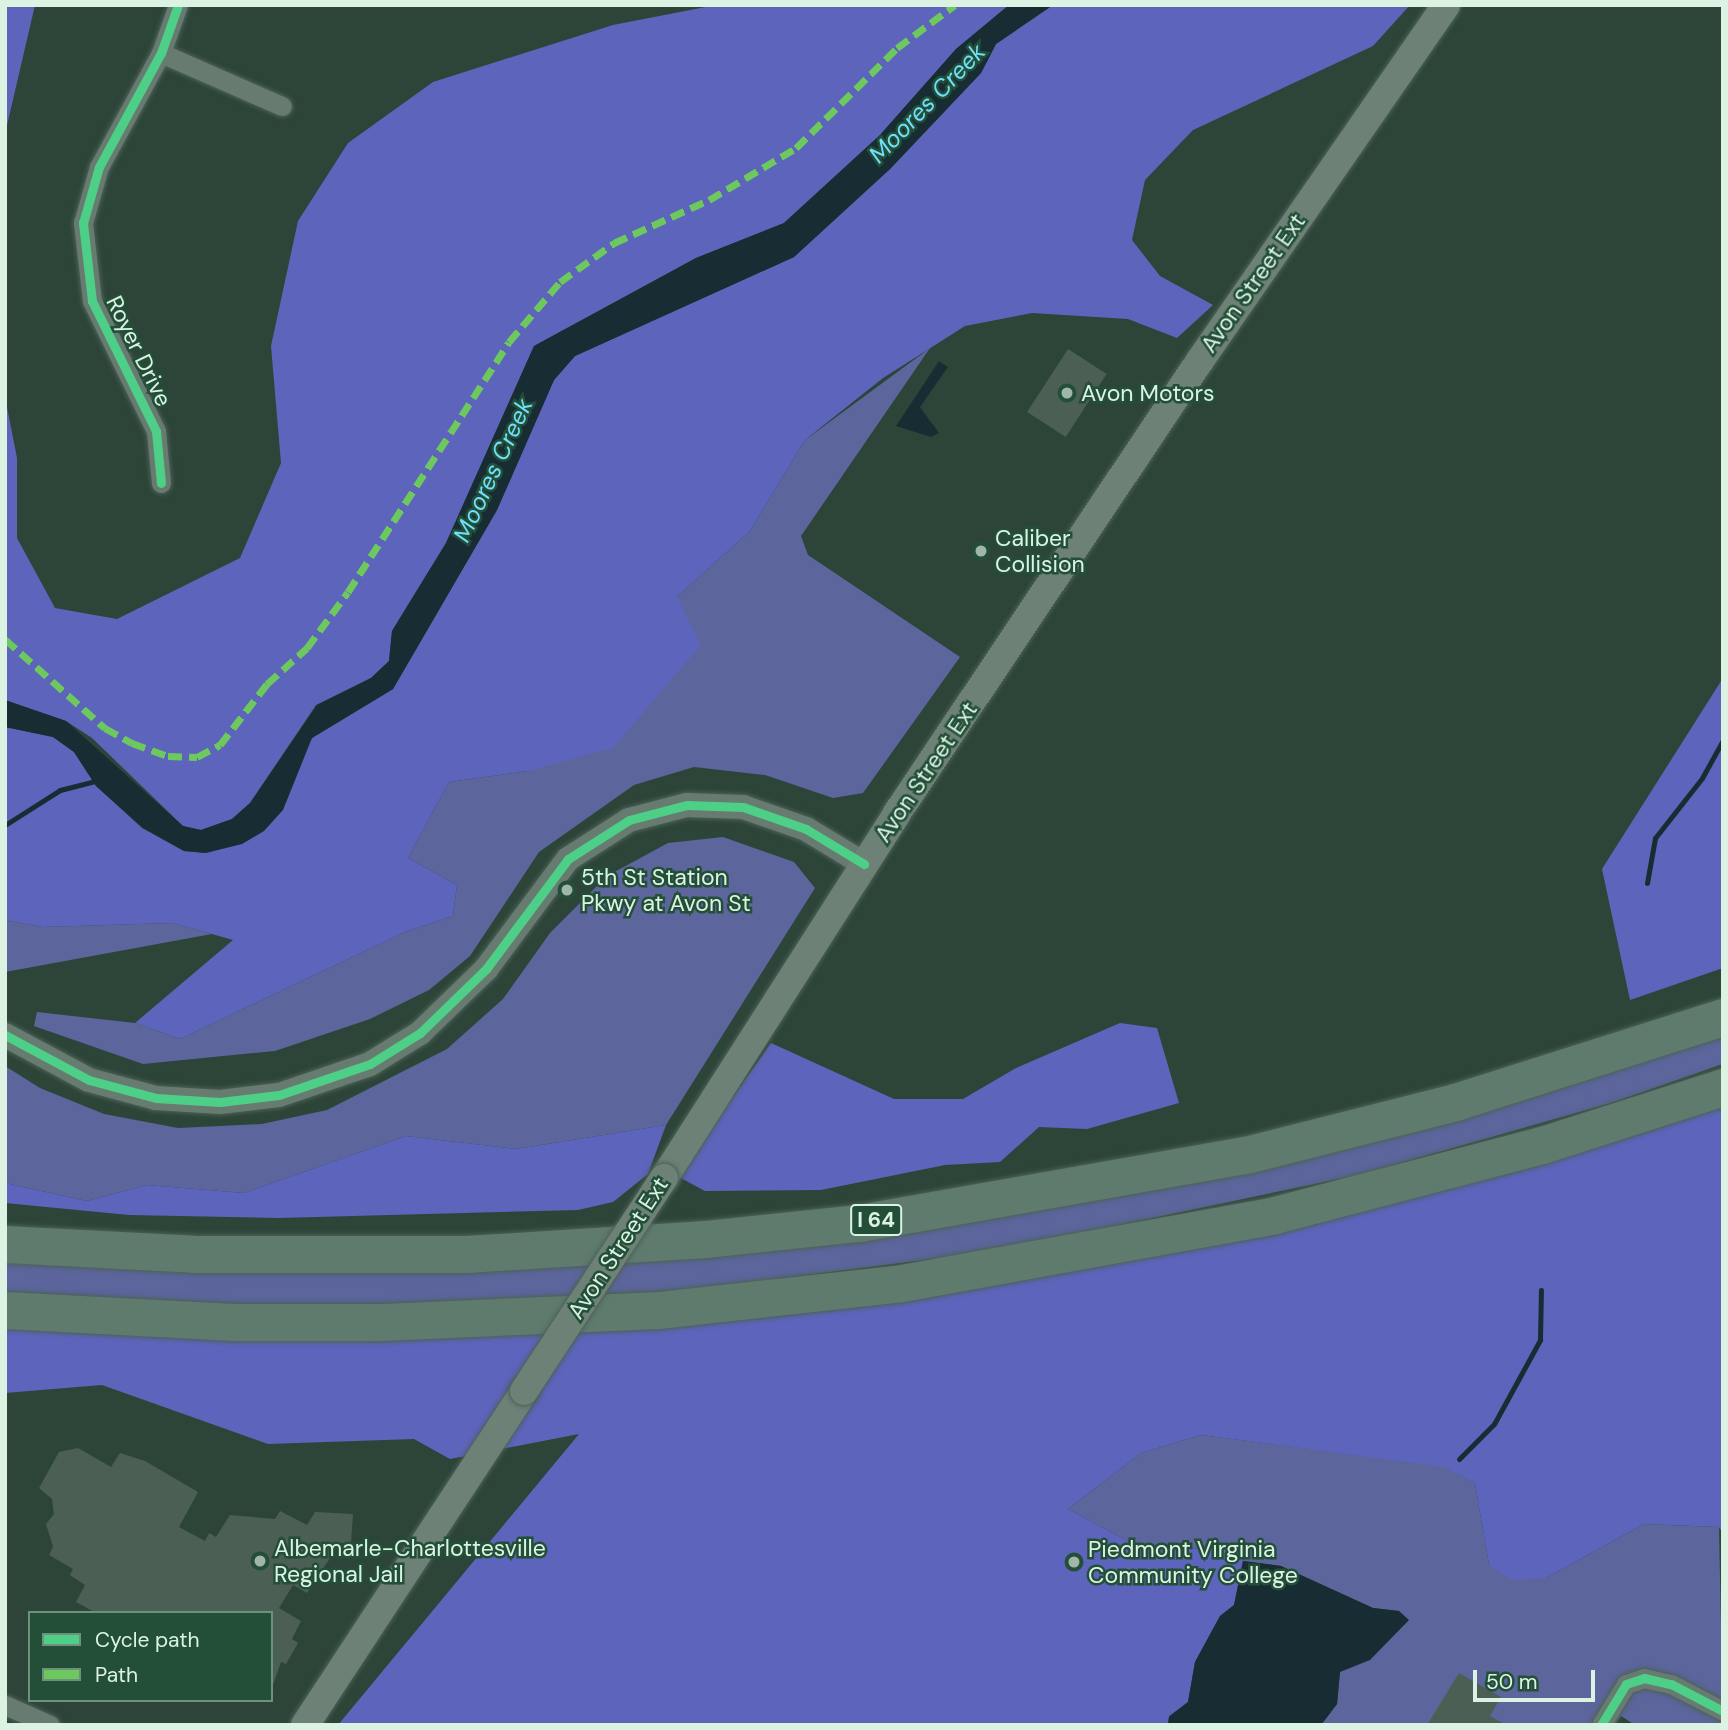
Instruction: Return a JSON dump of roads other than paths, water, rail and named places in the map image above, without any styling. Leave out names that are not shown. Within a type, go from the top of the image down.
[{"type":"highway","name":"I 64","points":[[5,1244],[193,1254],[467,1254],[706,1239],[859,1223],[1246,1155],[1455,1102],[1723,1017]]},
{"type":"highway","points":[[5,1310],[234,1322],[381,1322],[658,1310],[888,1285],[1051,1260],[1288,1212],[1529,1148],[1723,1087]]},
{"type":"main road","name":"Avon Street Ext","points":[[305,1725],[664,1178],[864,864],[1199,362],[1446,5]]},
{"type":"street","name":"Royer Drive","points":[[161,483],[156,431],[95,311],[82,250],[86,205],[99,167],[161,53],[178,5]]},
{"type":"street","points":[[161,53],[282,106]]},
{"type":"street","points":[[5,1035],[89,1080],[156,1098],[220,1102],[279,1095],[358,1069],[420,1033],[486,969],[568,859],[629,820],[687,805],[744,807],[786,820],[864,864]]},
{"type":"street","points":[[1601,1725],[1626,1684],[1644,1678],[1671,1684],[1723,1711]]},
{"type":"street","points":[[5,1705],[50,1725]]},
{"type":"water","name":"Moores Creek","points":[[1009,5],[1053,5],[996,44],[981,73],[890,169],[794,257],[575,356],[554,380],[497,510],[393,689],[312,738],[283,810],[264,831],[242,844],[206,853],[184,851],[143,828],[96,786],[74,752],[53,737],[5,727],[5,700],[66,721],[183,826],[201,830],[232,819],[250,803],[317,705],[371,678],[389,661],[392,631],[446,543],[534,346],[696,258],[784,223],[880,135],[956,49]]},
{"type":"water","points":[[939,361],[948,367],[920,407],[939,433],[931,437],[896,426]]},
{"type":"water","points":[[1243,1561],[1281,1566],[1373,1608],[1399,1611],[1409,1620],[1370,1660],[1340,1672],[1337,1704],[1321,1725],[1168,1725],[1169,1717],[1188,1702],[1195,1662],[1220,1616],[1234,1605]]},
{"type":"waterway","points":[[1647,883],[1655,838],[1702,778],[1723,740]]},
{"type":"waterway","points":[[5,825],[60,790],[99,780]]},
{"type":"waterway","points":[[1459,1459],[1494,1424],[1540,1340],[1541,1290]]},
{"type":"place","name":"Avon Motors","points":[[1067,393]]},
{"type":"place","name":"Caliber Collision","points":[[981,551]]},
{"type":"place","name":"5th St Station Pkwy at Avon St","points":[[567,890]]},
{"type":"place","name":"Albemarle-Charlottesville Regional Jail","points":[[260,1561]]},
{"type":"place","name":"Piedmont Virginia Community College","points":[[1074,1562]]}]
